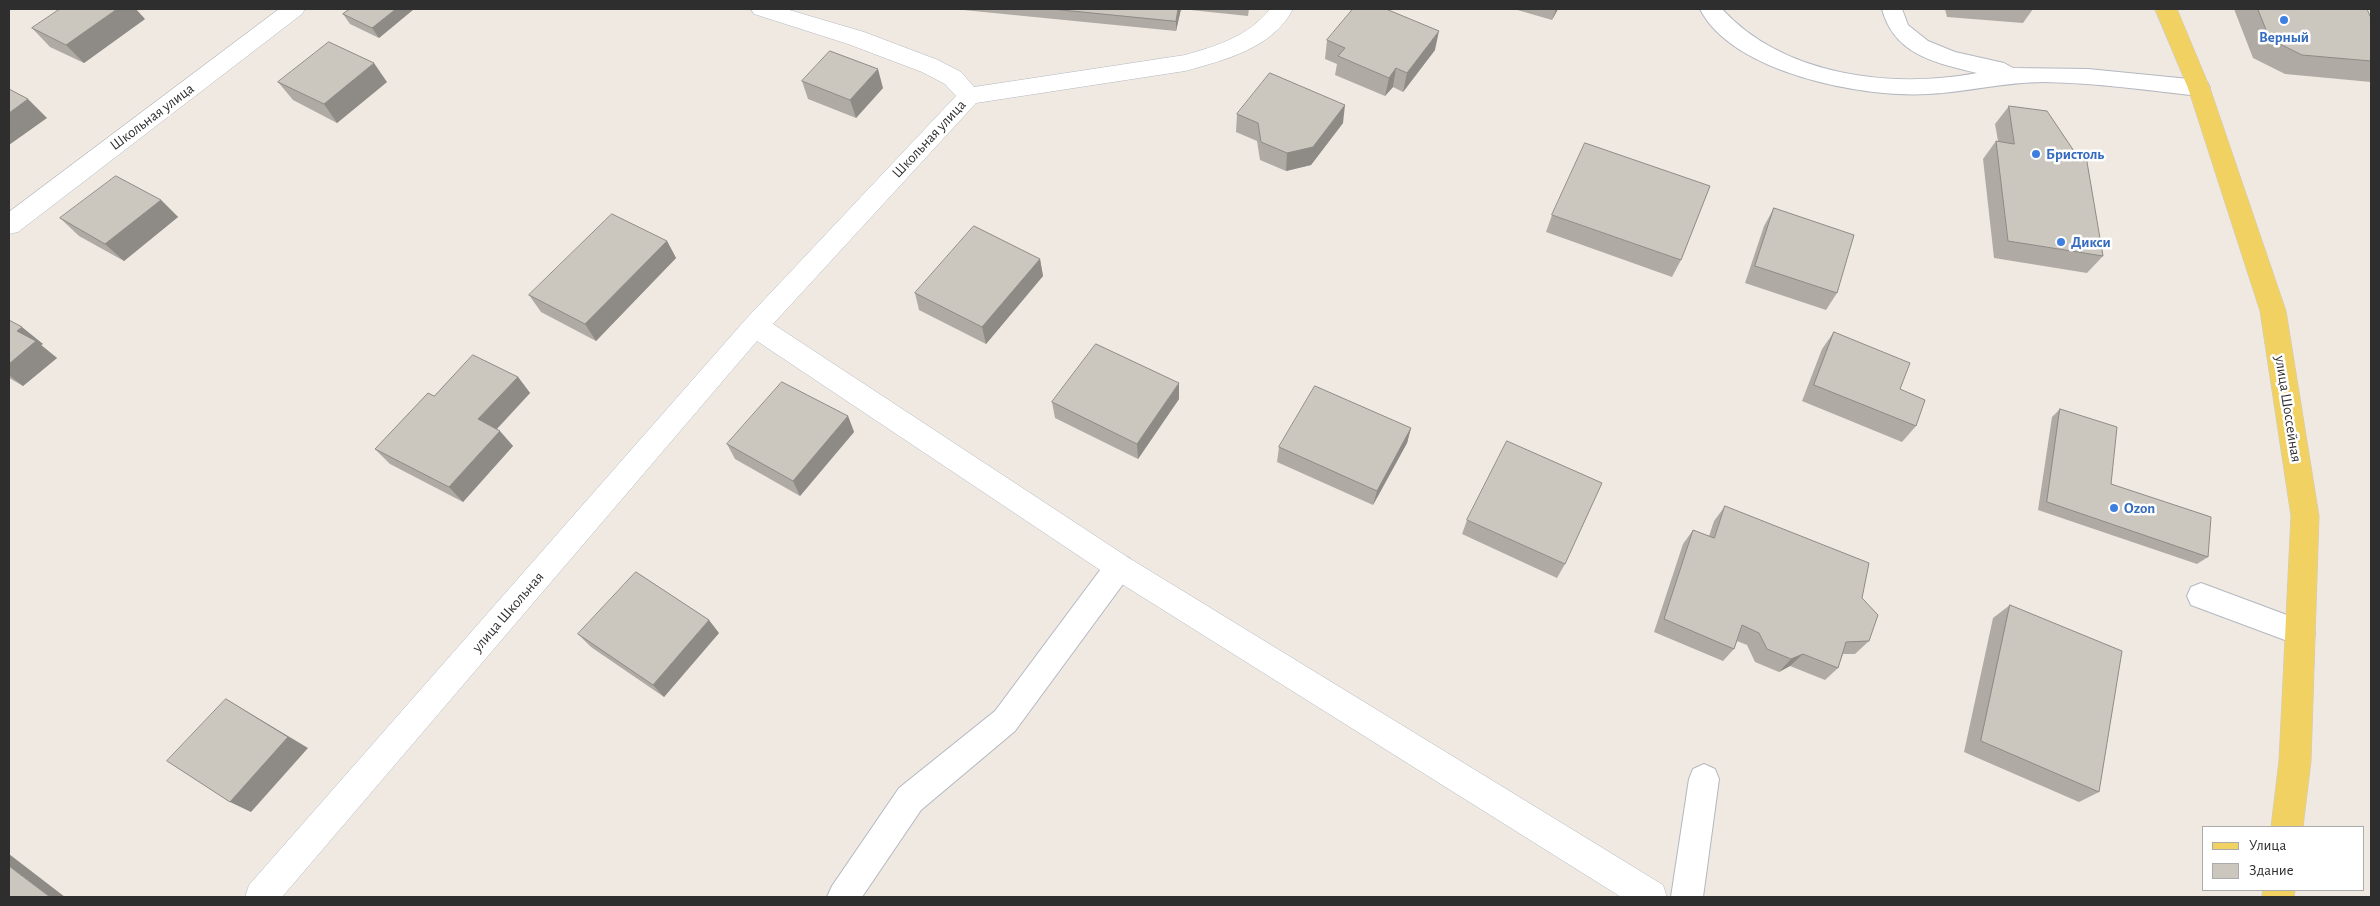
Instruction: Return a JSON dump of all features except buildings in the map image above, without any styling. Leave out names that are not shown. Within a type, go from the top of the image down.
[{"type":"main road","name":"улица Шоссейная","points":[[2166,9],[2199,88],[2273,311],[2305,516],[2295,762],[2287,826]]},
{"type":"street","name":"Школьная улица","points":[[9,225],[294,9]]},
{"type":"street","name":"Школьная улица","points":[[755,326],[969,96],[953,78],[930,66],[856,38],[762,9]]},
{"type":"street","points":[[969,96],[1185,63],[1208,57],[1249,40],[1276,19],[1282,9]]},
{"type":"street","points":[[755,326],[1120,567],[1652,897]]},
{"type":"street","name":"улица Школьная","points":[[261,897],[755,326]]},
{"type":"lane","points":[[1710,9],[1726,27],[1750,46],[1794,66],[1864,82],[1921,86],[1949,85],[2019,75],[2051,74],[2199,88]]},
{"type":"lane","points":[[1892,9],[1901,31],[1927,49],[1973,64],[2019,75]]},
{"type":"lane","points":[[843,897],[910,800],[1005,721],[1120,567]]},
{"type":"lane","points":[[2201,596],[2301,633]]},
{"type":"lane","points":[[1687,897],[1704,779]]},
{"type":"place","name":"Верный","points":[[2284,20]]},
{"type":"place","name":"Бристоль","points":[[2036,154]]},
{"type":"place","name":"Дикси","points":[[2061,242]]},
{"type":"place","name":"Ozon","points":[[2114,508]]}]
